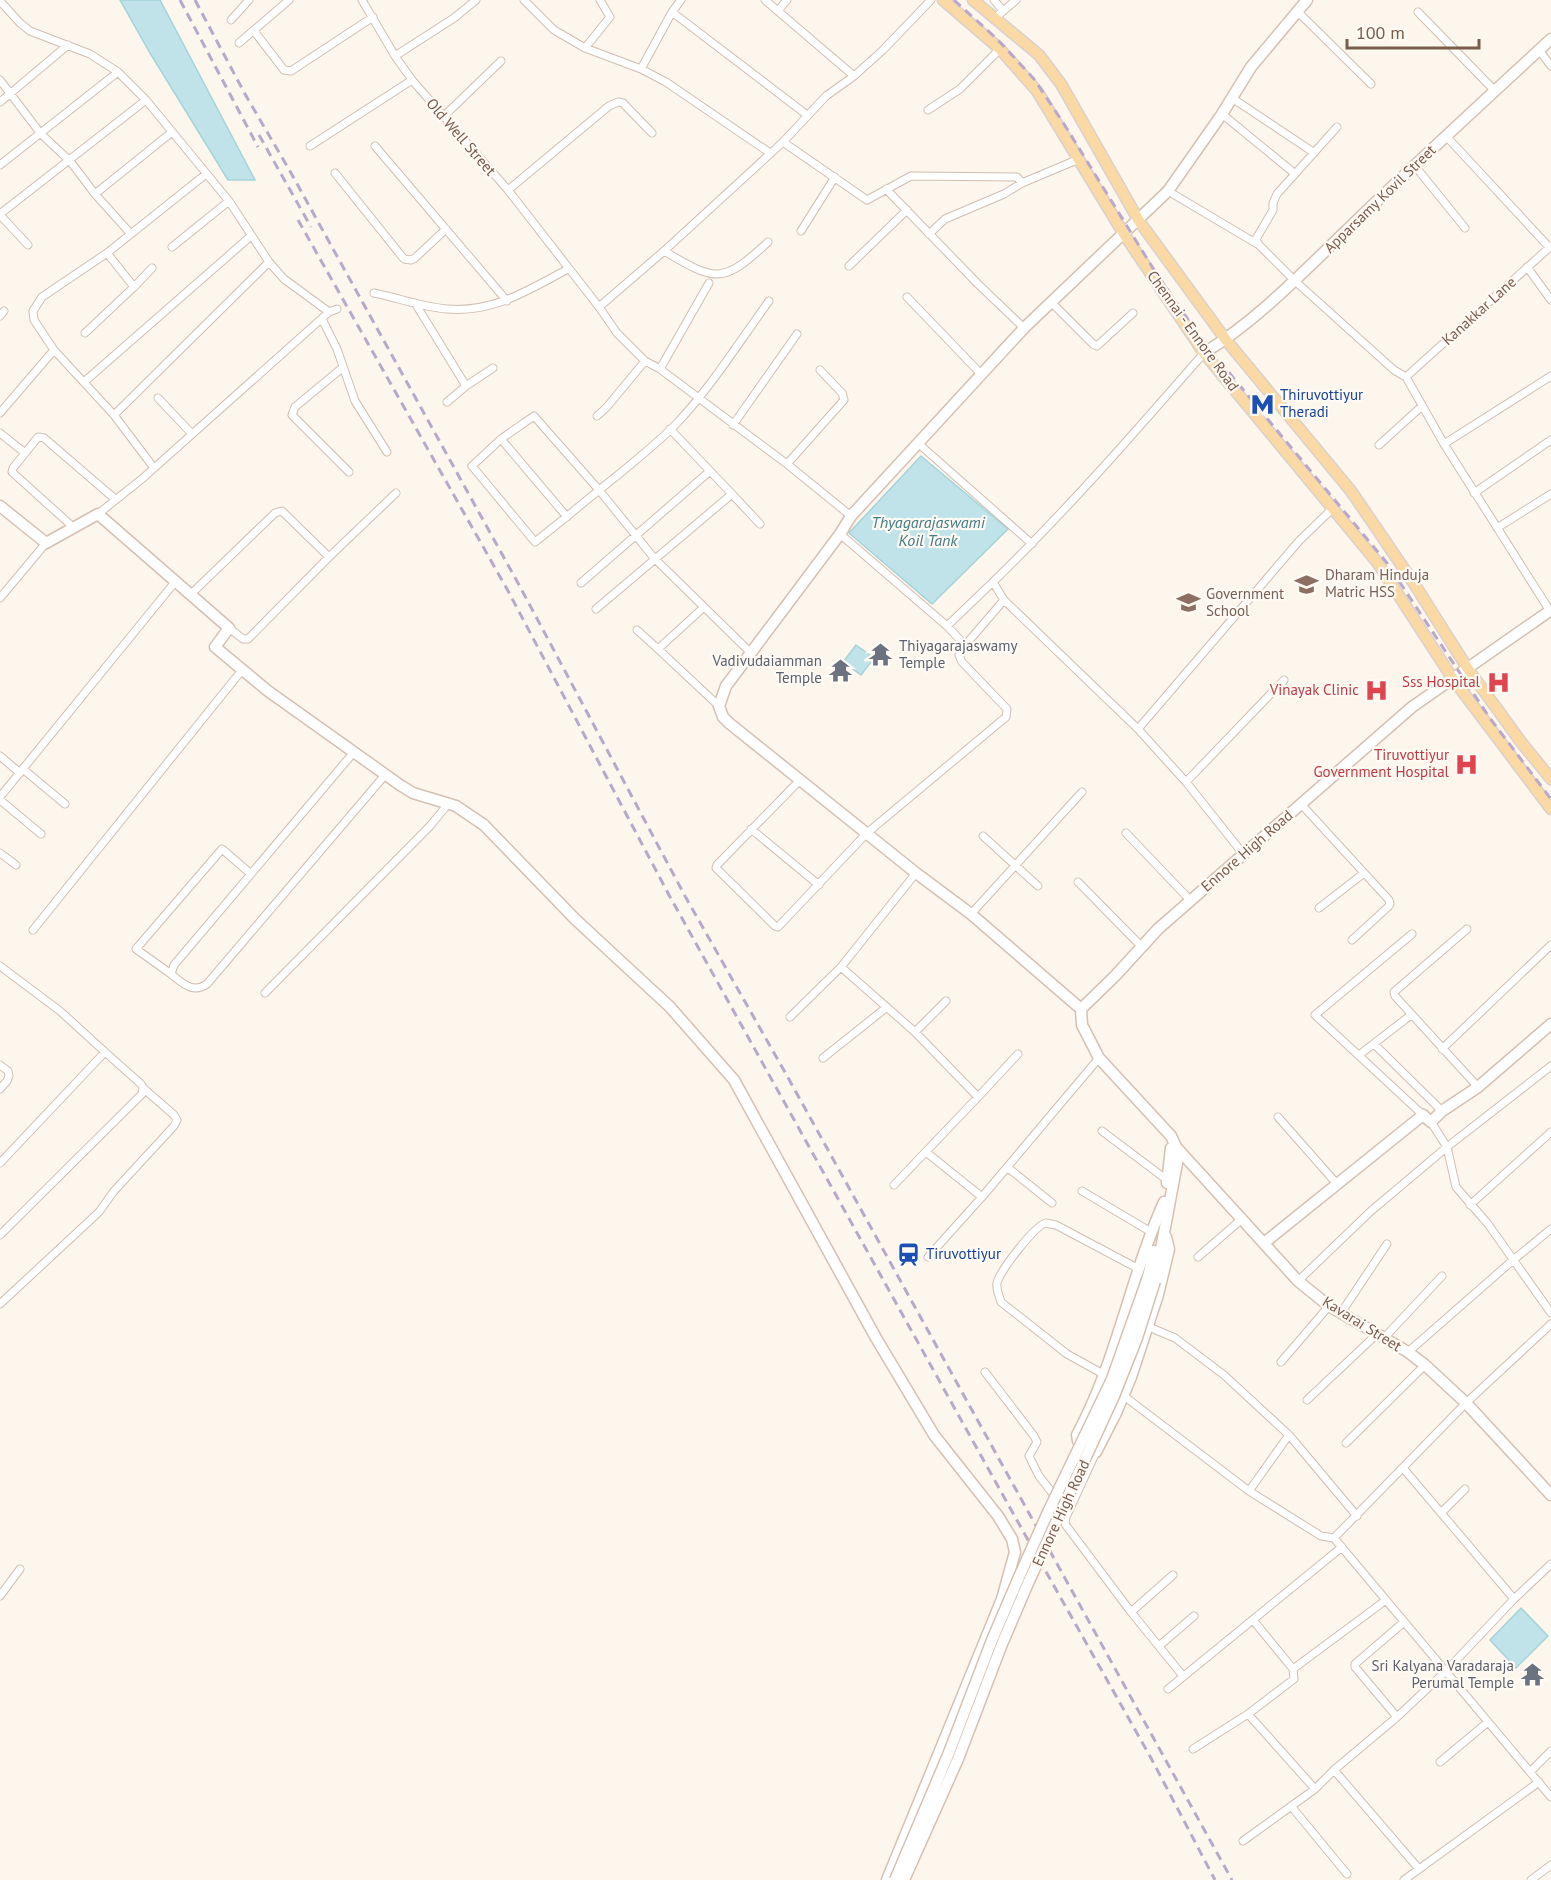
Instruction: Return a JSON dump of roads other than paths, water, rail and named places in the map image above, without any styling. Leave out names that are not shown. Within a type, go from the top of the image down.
[{"type":"main road","name":"Chennai - Ennore Road","points":[[943,0],[1000,49],[1037,91],[1124,234],[1204,352],[1377,562],[1453,679],[1551,809]]},
{"type":"main road","name":"Chennai - Ennore Road","points":[[974,0],[999,14],[1040,55],[1061,84],[1139,221],[1226,340],[1351,491],[1413,582],[1468,669],[1551,779]]},
{"type":"street","points":[[231,20],[249,0]]},
{"type":"street","points":[[239,43],[289,0]]},
{"type":"street","name":"Old Well Street","points":[[362,0],[412,80],[508,190],[617,333],[645,361],[660,369],[787,464],[851,516]]},
{"type":"street","points":[[395,56],[454,18],[476,0]]},
{"type":"street","points":[[524,0],[554,30],[585,48],[641,69],[666,82],[770,153]]},
{"type":"street","points":[[585,48],[610,17],[600,0]]},
{"type":"street","points":[[641,69],[681,0]]},
{"type":"street","points":[[765,0],[854,76]]},
{"type":"street","points":[[778,11],[787,0]]},
{"type":"street","points":[[599,307],[783,142],[826,96],[854,76],[883,50],[931,0]]},
{"type":"street","points":[[994,0],[999,14],[1016,0]]},
{"type":"street","points":[[719,705],[726,686],[840,534],[851,516],[1024,328],[1168,191],[1222,114],[1251,67],[1307,0]]},
{"type":"street","points":[[0,1],[20,23],[30,30],[90,54],[118,72],[146,100],[229,201],[269,262],[284,279],[333,311],[143,478],[98,514],[46,543],[0,598]]},
{"type":"street","points":[[1297,11],[1371,84]]},
{"type":"street","points":[[672,12],[807,115]]},
{"type":"street","points":[[1418,12],[1495,91]]},
{"type":"street","points":[[254,31],[287,72],[373,17]]},
{"type":"street","name":"Apparsamy Kovil Street","points":[[1204,352],[1226,340],[1295,281],[1551,39]]},
{"type":"street","points":[[0,102],[68,45]]},
{"type":"street","points":[[928,110],[960,89],[1000,49]]},
{"type":"street","points":[[1539,50],[1551,66]]},
{"type":"street","points":[[443,117],[501,61]]},
{"type":"street","points":[[0,165],[118,72]]},
{"type":"street","points":[[0,80],[40,134],[70,161],[129,233]]},
{"type":"street","points":[[310,146],[412,80]]},
{"type":"street","points":[[1232,98],[1313,152]]},
{"type":"street","points":[[28,244],[0,215],[146,100]]},
{"type":"street","points":[[508,190],[609,106],[618,102],[623,103],[652,133]]},
{"type":"street","points":[[1222,114],[1294,173]]},
{"type":"street","points":[[1259,245],[1257,236],[1273,210],[1277,194],[1337,127]]},
{"type":"street","points":[[95,194],[172,132]]},
{"type":"street","points":[[1446,136],[1550,247]]},
{"type":"street","points":[[783,142],[867,200],[911,176],[1017,177],[1022,183]]},
{"type":"street","points":[[375,146],[507,301]]},
{"type":"street","points":[[929,234],[945,219],[1079,159]]},
{"type":"street","points":[[1415,166],[1465,228]]},
{"type":"street","points":[[335,173],[404,259],[415,258],[446,230]]},
{"type":"street","points":[[154,468],[114,415],[54,350],[34,320],[33,311],[42,297],[107,253],[129,233],[206,174]]},
{"type":"street","points":[[801,231],[835,177]]},
{"type":"street","points":[[886,189],[1024,328]]},
{"type":"street","points":[[1168,191],[1259,245],[1295,281],[1394,370],[1406,377],[1474,493],[1551,611]]},
{"type":"street","points":[[172,247],[229,201]]},
{"type":"street","points":[[849,266],[907,210]]},
{"type":"street","points":[[84,382],[251,236]]},
{"type":"street","points":[[664,251],[715,276],[739,267],[768,242]]},
{"type":"street","name":"Kanakkar Lane","points":[[1406,377],[1550,247]]},
{"type":"street","points":[[107,253],[134,287]]},
{"type":"street","points":[[114,415],[269,262]]},
{"type":"street","points":[[1527,267],[1551,300]]},
{"type":"street","points":[[85,333],[152,268]]},
{"type":"street","points":[[375,293],[447,309],[482,308],[507,301],[568,269]]},
{"type":"street","points":[[660,369],[709,283]]},
{"type":"street","points":[[908,297],[981,374]]},
{"type":"street","points":[[750,652],[654,558],[599,490],[534,416],[501,440],[472,466],[535,542],[567,517],[599,490],[670,429],[699,399],[769,302]]},
{"type":"street","points":[[1051,302],[1097,346],[1133,313]]},
{"type":"street","points":[[415,303],[466,386]]},
{"type":"street","points":[[322,319],[337,349],[342,368],[360,410],[387,452]]},
{"type":"street","points":[[733,425],[797,334]]},
{"type":"street","points":[[0,413],[54,350]]},
{"type":"street","points":[[947,626],[1032,544],[1151,415],[1204,352]]},
{"type":"street","points":[[597,416],[645,361]]},
{"type":"street","points":[[342,368],[295,407],[292,415],[294,420],[349,472]]},
{"type":"street","points":[[447,402],[493,368]]},
{"type":"street","points":[[787,464],[844,400],[842,393],[820,370]]},
{"type":"street","points":[[1444,444],[1551,376]]},
{"type":"street","points":[[158,398],[192,434]]},
{"type":"street","points":[[1379,445],[1422,406]]},
{"type":"street","points":[[670,429],[760,524]]},
{"type":"street","points":[[0,433],[24,453]]},
{"type":"street","points":[[73,527],[12,472],[38,437],[41,436],[115,499]]},
{"type":"street","points":[[501,440],[567,517]]},
{"type":"street","points":[[1474,493],[1551,440]]},
{"type":"street","points":[[919,444],[1032,544]]},
{"type":"street","points":[[580,583],[710,471]]},
{"type":"street","points":[[98,514],[229,628],[243,639],[248,639],[396,493]]},
{"type":"street","points":[[596,609],[732,494]]},
{"type":"street","points":[[1497,528],[1551,494]]},
{"type":"street","points":[[0,506],[46,543]]},
{"type":"street","points":[[1138,729],[1299,541],[1332,509]]},
{"type":"street","points":[[190,595],[278,512],[282,511],[329,557]]},
{"type":"street","points":[[840,534],[947,626],[964,645]]},
{"type":"street","points":[[41,834],[0,798],[176,582]]},
{"type":"street","points":[[993,582],[1004,600],[1138,729],[1186,782],[1244,855]]},
{"type":"street","points":[[798,781],[716,868],[775,926],[781,926],[867,833],[1006,717],[1007,709],[962,662],[959,655],[964,645],[1004,600]]},
{"type":"street","points":[[658,649],[703,608]]},
{"type":"street","name":"Ennore High Road","points":[[1081,1009],[1158,929],[1412,707],[1551,611]]},
{"type":"street","points":[[229,628],[217,643],[216,649],[385,775],[413,793],[466,811],[484,825],[568,911],[670,1007],[734,1080],[876,1338],[934,1435],[998,1516],[1012,1539],[1015,1552],[1002,1599],[887,1880]]},
{"type":"street","points":[[637,630],[719,705],[723,717],[729,723],[798,781],[971,914],[1081,1009],[1082,1025],[1099,1058],[1173,1143]]},
{"type":"street","points":[[33,930],[242,670]]},
{"type":"street","points":[[1186,782],[1284,680]]},
{"type":"street","points":[[171,974],[174,965],[354,752]]},
{"type":"street","points":[[0,756],[65,804]]},
{"type":"street","points":[[251,874],[222,849],[136,949],[187,987],[198,989],[207,984],[385,775]]},
{"type":"street","points":[[971,914],[1082,792]]},
{"type":"street","points":[[265,993],[430,826],[448,804]]},
{"type":"street","points":[[1301,804],[1389,900],[1390,904],[1352,940]]},
{"type":"street","points":[[751,829],[819,885]]},
{"type":"street","points":[[1126,833],[1190,900]]},
{"type":"street","points":[[983,836],[1038,886]]},
{"type":"street","points":[[0,853],[16,865]]},
{"type":"street","points":[[790,1017],[841,968],[916,873]]},
{"type":"street","points":[[1320,908],[1364,873]]},
{"type":"street","points":[[1078,882],[1142,947]]},
{"type":"street","points":[[1467,929],[1397,987],[1394,992],[1411,1015],[1478,1087]]},
{"type":"street","points":[[1412,934],[1315,1015],[1427,1119],[1447,1147],[1456,1187],[1488,1224],[1551,1314]]},
{"type":"street","points":[[1442,1048],[1551,945]]},
{"type":"street","points":[[0,966],[60,1011],[141,1084],[177,1120],[114,1191],[99,1212],[0,1304]]},
{"type":"street","points":[[841,968],[915,1032],[978,1097]]},
{"type":"street","points":[[915,1032],[946,1001]]},
{"type":"street","points":[[823,1058],[887,1007]]},
{"type":"street","points":[[1359,1055],[1411,1015]]},
{"type":"street","points":[[1264,1243],[1338,1184],[1427,1119],[1478,1087],[1551,1024]]},
{"type":"street","points":[[1374,1044],[1442,1111]]},
{"type":"street","points":[[0,1163],[105,1052]]},
{"type":"street","points":[[894,1185],[1018,1054]]},
{"type":"street","points":[[928,1257],[982,1197],[1099,1058]]},
{"type":"street","points":[[0,1065],[8,1071],[9,1076],[8,1081],[0,1089]]},
{"type":"street","points":[[1298,1281],[1371,1211],[1447,1147],[1551,1066]]},
{"type":"street","points":[[0,1235],[124,1113],[142,1094],[143,1088]]},
{"type":"street","points":[[1278,1117],[1338,1184]]},
{"type":"street","points":[[1102,1131],[1167,1180]]},
{"type":"street","points":[[1470,1205],[1551,1132]]},
{"type":"street","name":"Ennore High Road","points":[[895,1880],[1019,1577],[1112,1379],[1158,1238],[1173,1143]]},
{"type":"street","name":"Ennore High Road","points":[[904,1880],[958,1759],[1002,1644],[1114,1396],[1137,1338],[1147,1276],[1165,1232],[1178,1163],[1173,1143]]},
{"type":"street","name":"Kavarai Street","points":[[1173,1143],[1298,1281],[1329,1306],[1408,1352],[1425,1365],[1466,1403],[1551,1495]]},
{"type":"street","points":[[926,1152],[982,1197]]},
{"type":"street","points":[[1007,1167],[1052,1203]]},
{"type":"street","points":[[1082,1191],[1150,1232]]},
{"type":"street","points":[[1096,1452],[1078,1441],[1077,1435],[1092,1407],[1147,1276],[1150,1232],[1164,1202]]},
{"type":"street","points":[[1198,1257],[1243,1218]]},
{"type":"street","points":[[1105,1376],[1067,1354],[1001,1302],[997,1291],[998,1280],[1019,1249],[1038,1228],[1046,1223],[1056,1225],[1147,1276]]},
{"type":"street","points":[[1408,1352],[1551,1229]]},
{"type":"street","points":[[1165,1232],[1169,1249],[1149,1327],[1124,1396],[1065,1520],[1067,1528],[1131,1612],[1184,1676]]},
{"type":"street","points":[[1341,1313],[1387,1244]]},
{"type":"street","points":[[1307,1400],[1380,1336],[1442,1276]]},
{"type":"street","points":[[1281,1362],[1329,1306]]},
{"type":"street","points":[[1334,1538],[1466,1403],[1551,1324]]},
{"type":"street","points":[[1149,1327],[1175,1338],[1224,1375],[1289,1434],[1357,1515]]},
{"type":"street","points":[[1346,1443],[1425,1365]]},
{"type":"street","points":[[985,1372],[1034,1436],[1037,1442],[1029,1455],[1032,1464],[1068,1513]]},
{"type":"street","points":[[1124,1396],[1249,1491],[1321,1536],[1334,1538],[1551,1797]]},
{"type":"street","points":[[1249,1491],[1289,1434]]},
{"type":"street","points":[[1403,1468],[1514,1599]]},
{"type":"street","points":[[1442,1512],[1465,1489]]},
{"type":"street","points":[[1168,1689],[1342,1547]]},
{"type":"street","points":[[1243,1842],[1315,1789],[1334,1770],[1397,1718],[1551,1564]]},
{"type":"street","points":[[0,1596],[20,1569]]},
{"type":"street","points":[[1131,1612],[1173,1575]]},
{"type":"street","points":[[1293,1669],[1386,1600]]},
{"type":"street","points":[[1159,1647],[1194,1616]]},
{"type":"street","points":[[1193,1749],[1248,1714],[1294,1679],[1293,1669],[1253,1620]]},
{"type":"street","points":[[1397,1718],[1355,1667],[1357,1661],[1404,1622]]},
{"type":"street","points":[[1248,1714],[1315,1789]]},
{"type":"street","points":[[1440,1762],[1488,1722]]},
{"type":"street","points":[[1530,1772],[1551,1751]]},
{"type":"street","points":[[1334,1770],[1419,1869]]},
{"type":"street","points":[[1404,1880],[1539,1782]]},
{"type":"street","points":[[1291,1806],[1347,1874]]},
{"type":"street","points":[[1531,1880],[1551,1865]]},
{"type":"water","points":[[120,0],[160,0],[255,180],[228,180]]},
{"type":"water","name":"Thyagarajaswami Koil Tank","points":[[921,456],[1008,529],[932,604],[849,533]]},
{"type":"water","points":[[856,645],[874,658],[861,675],[843,662]]},
{"type":"water","points":[[1521,1608],[1548,1636],[1516,1668],[1490,1640]]},
{"type":"railway","points":[[180,0],[258,147]]},
{"type":"railway","points":[[195,0],[245,94],[518,583],[685,896],[1232,1880]]},
{"type":"railway","points":[[954,0],[997,39],[1034,79],[1154,270],[1202,340],[1387,563],[1489,717],[1551,799]]},
{"type":"railway","points":[[259,135],[311,227]]},
{"type":"railway","points":[[298,220],[507,589],[669,895],[1151,1758],[1215,1880]]},
{"type":"place","name":"Thiruvottiyur Theradi","points":[[1262,404]]},
{"type":"place","name":"Dharam Hinduja Matric HSS","points":[[1307,584]]},
{"type":"place","name":"Government School","points":[[1188,603]]},
{"type":"place","name":"Thiyagarajaswamy Temple","points":[[881,655]]},
{"type":"place","name":"Vadivudaiamman Temple","points":[[840,670]]},
{"type":"place","name":"Sss Hospital","points":[[1498,682]]},
{"type":"place","name":"Vinayak Clinic","points":[[1377,690]]},
{"type":"place","name":"Tiruvottiyur Government Hospital","points":[[1467,764]]},
{"type":"place","name":"Tiruvottiyur","points":[[908,1254]]},
{"type":"place","name":"Sri Kalyana Varadaraja Perumal Temple","points":[[1532,1675]]}]
